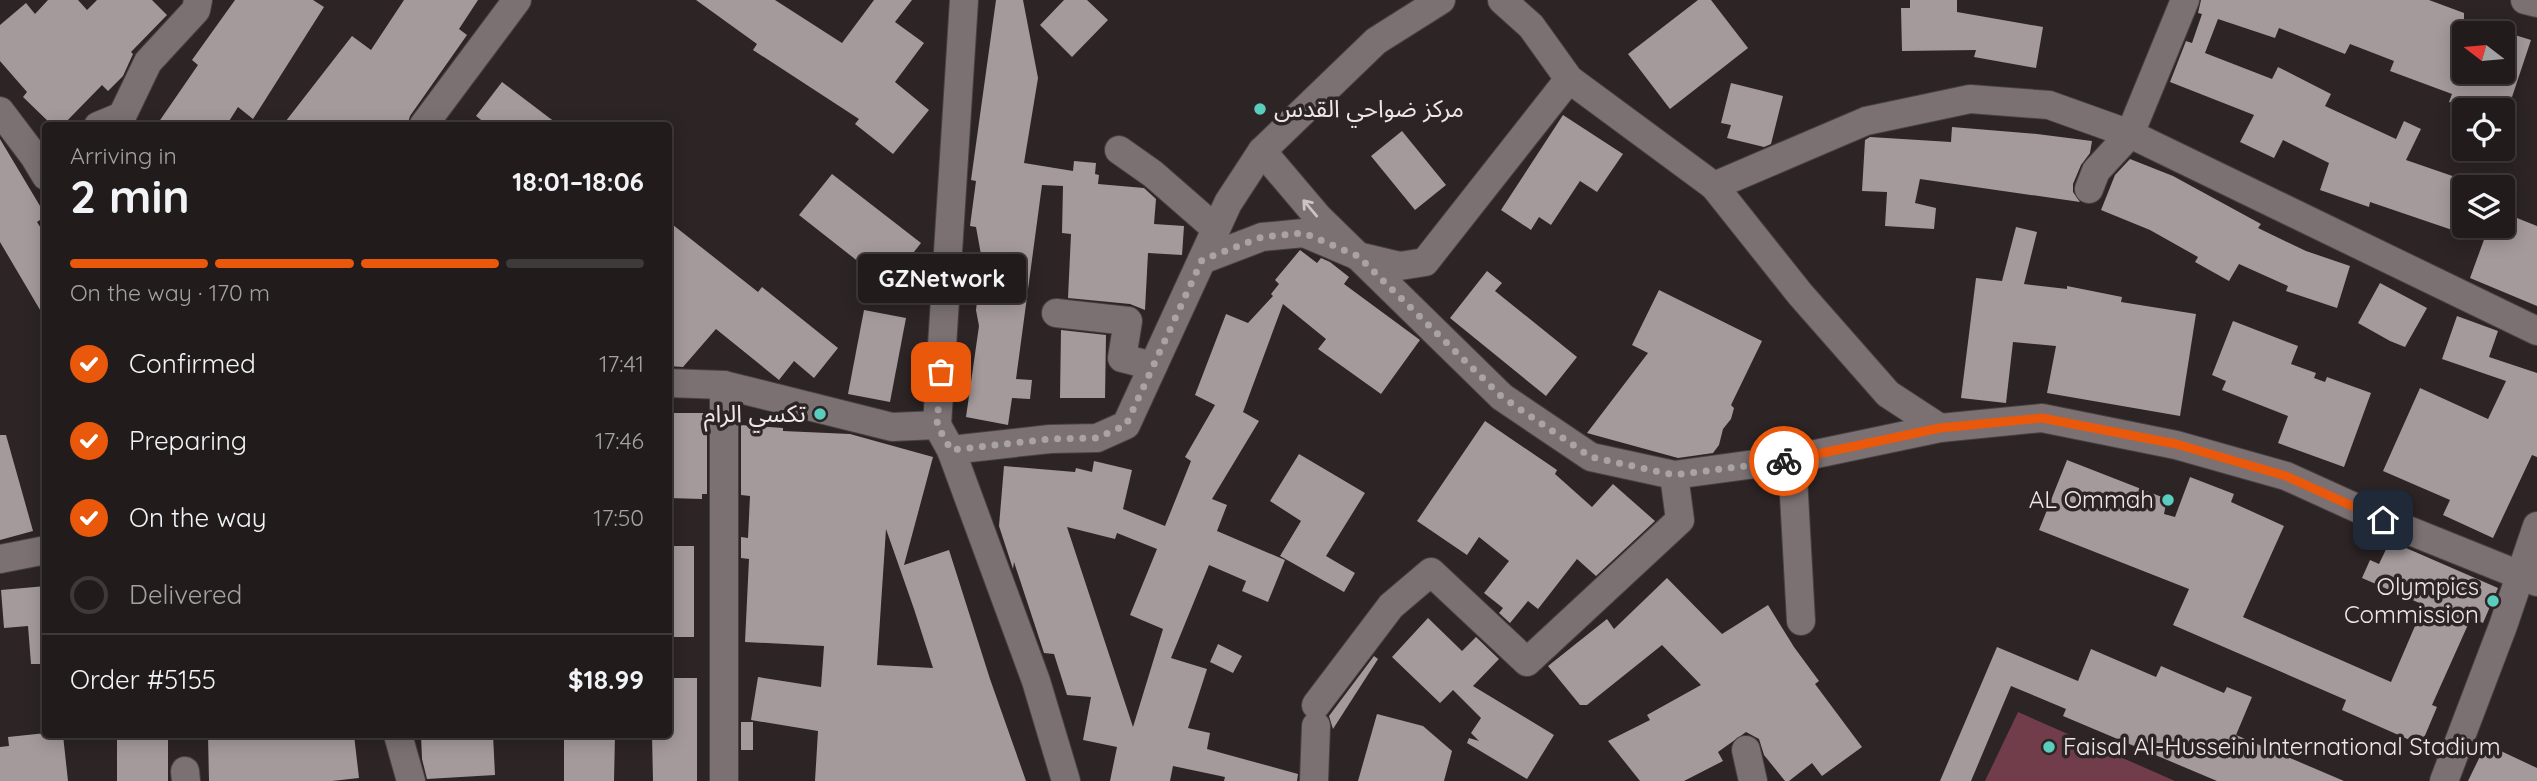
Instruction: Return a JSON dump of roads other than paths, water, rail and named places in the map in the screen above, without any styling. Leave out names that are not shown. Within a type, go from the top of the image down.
[{"type":"street","points":[[426,122],[517,0]]},
{"type":"street","points":[[964,0],[937,425],[951,450],[1036,681],[1066,781]]},
{"type":"street","points":[[951,450],[1050,439],[1097,438],[1126,425],[1228,204],[1262,151],[1377,41],[1441,0]]},
{"type":"street","points":[[1502,0],[1531,26],[1569,79],[1714,186],[1800,294],[1888,394],[1940,428]]},
{"type":"street","points":[[2089,189],[2096,171],[2130,134],[2185,0]]},
{"type":"street","points":[[2525,0],[2537,3]]},
{"type":"street","points":[[108,122],[122,116],[148,62],[193,3]]},
{"type":"street","points":[[1202,260],[1262,237],[1304,233],[1358,256],[1400,266],[1425,262],[1569,79]]},
{"type":"street","points":[[1714,186],[1866,121],[1970,99],[2049,105],[2130,134],[2537,331]]},
{"type":"street","points":[[0,111],[42,160]]},
{"type":"street","points":[[1119,150],[1153,174],[1216,229]]},
{"type":"street","points":[[1262,151],[1318,217],[1502,397],[1591,457],[1674,475],[1792,460],[1940,428],[2042,418],[2176,444],[2286,476],[2383,520],[2529,579]]},
{"type":"street","points":[[1056,313],[1128,321],[1122,358],[1153,366]]},
{"type":"street","points":[[672,383],[724,385],[892,427],[937,425]]},
{"type":"street","points":[[724,385],[724,781]]},
{"type":"street","points":[[1792,460],[1801,621]]},
{"type":"street","points":[[1314,781],[1316,715],[1391,606],[1431,572],[1527,662],[1680,520],[1674,475]]},
{"type":"street","points":[[2444,781],[2529,579],[2537,526]]},
{"type":"street","points":[[0,559],[42,551]]},
{"type":"street","points":[[399,738],[411,781]]},
{"type":"street","points":[[1746,750],[1753,781]]},
{"type":"place","name":"مركز ضواحي القدس","points":[[1260,109]]},
{"type":"place","name":"GZNetwork","points":[[941,372]]},
{"type":"place","name":"تكسي الرام","points":[[820,414]]},
{"type":"place","name":"AL Ommah","points":[[2168,500]]},
{"type":"place","name":"Olympics Commission","points":[[2493,601]]},
{"type":"place","name":"Faisal Al-Husseini International Stadium","points":[[2049,747]]}]
